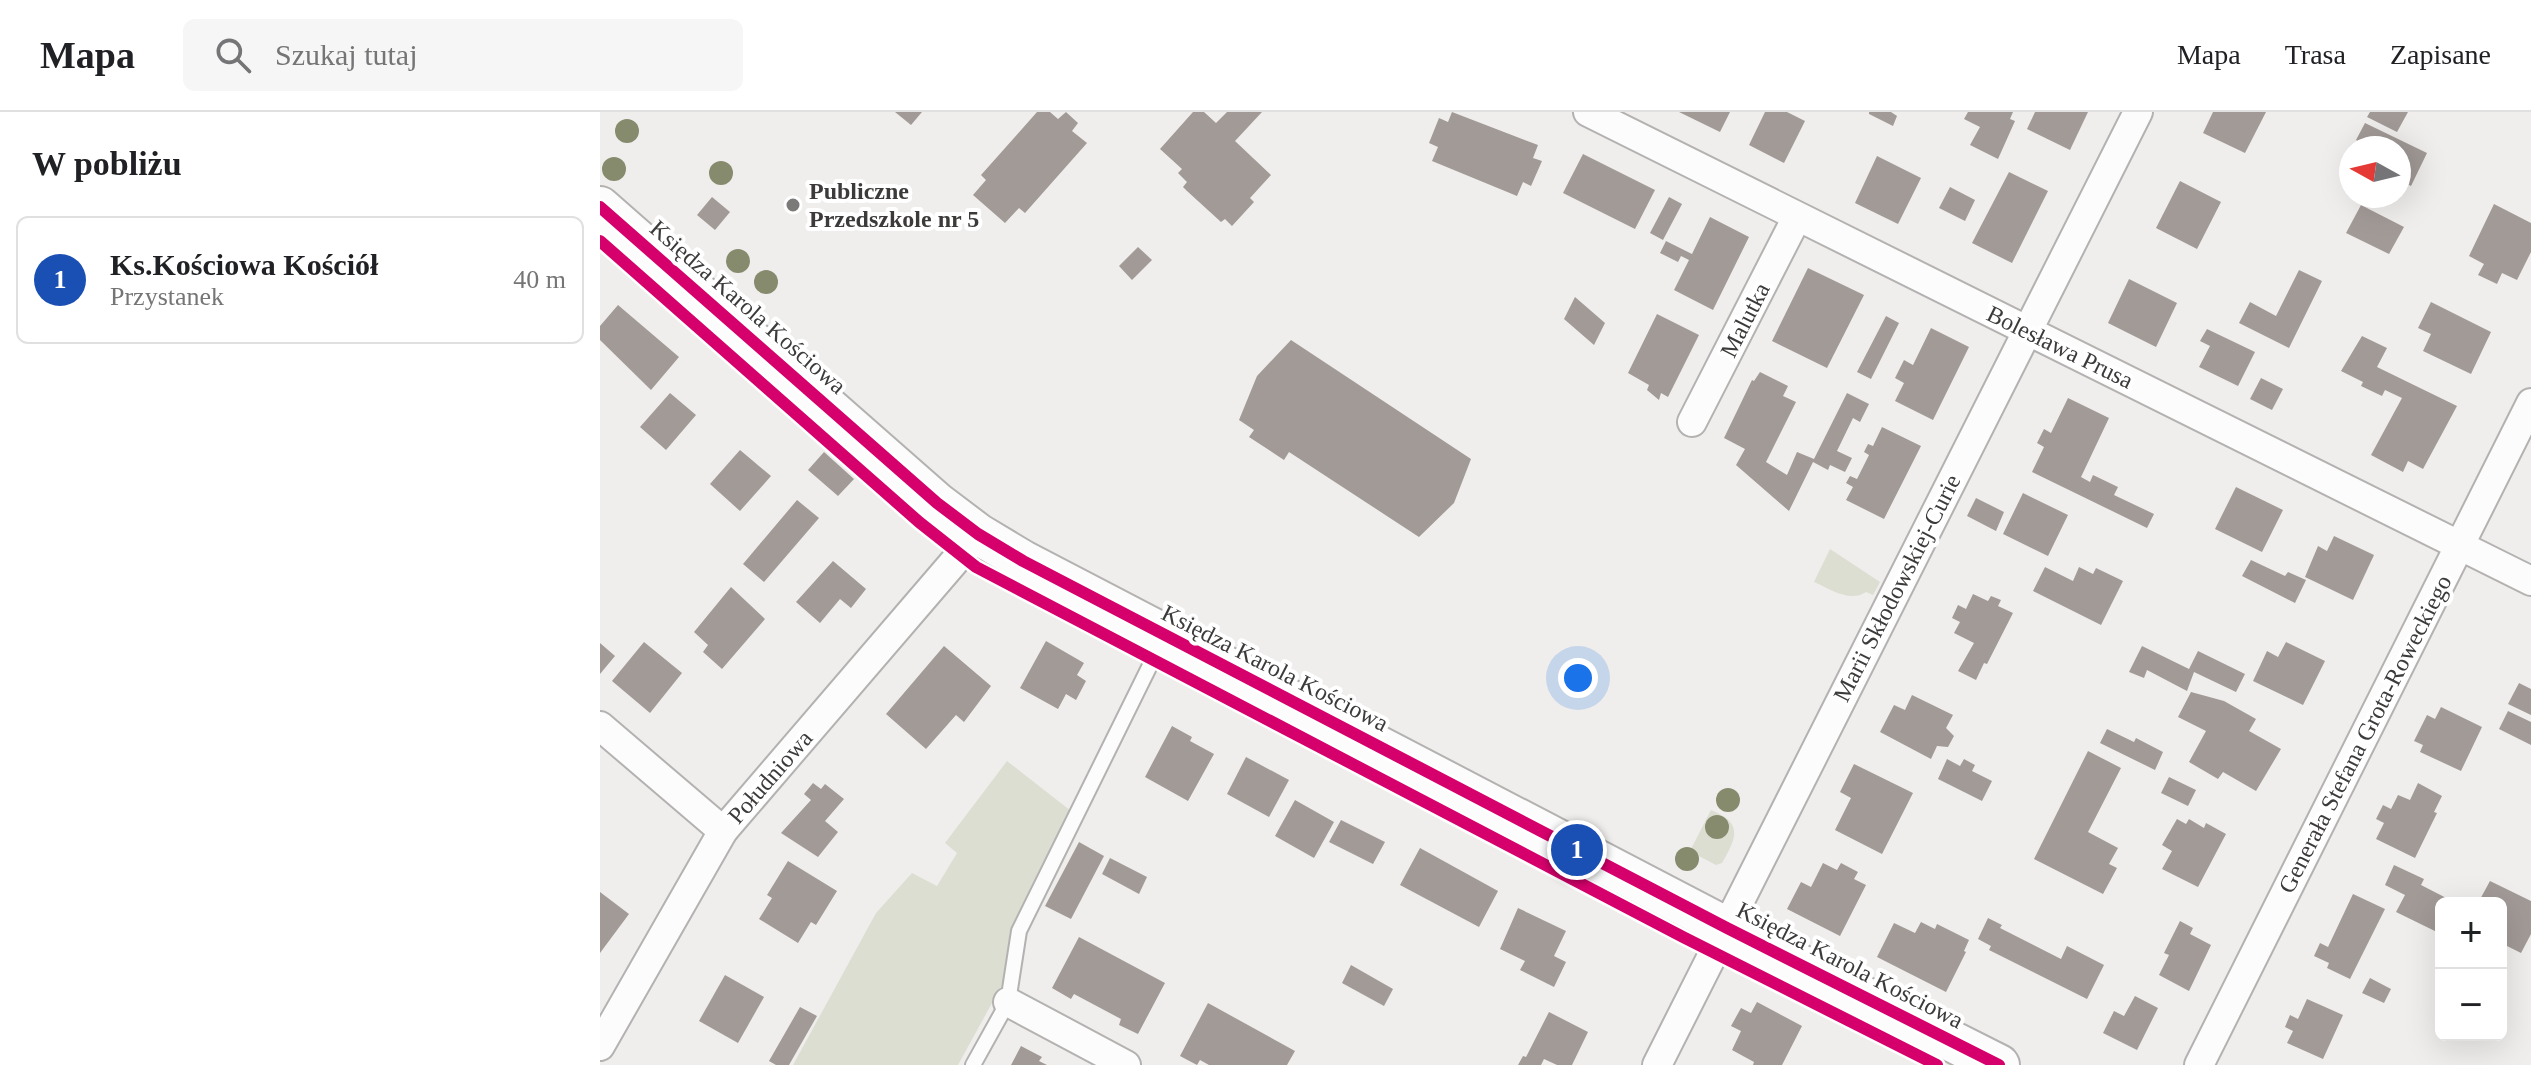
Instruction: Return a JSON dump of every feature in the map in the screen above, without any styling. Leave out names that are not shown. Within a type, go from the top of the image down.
[{"type":"street","name":"Bolesława Prusa","points":[[1588,112],[2531,581]]},
{"type":"street","name":"Marii Skłodowskiej-Curie","points":[[1657,1065],[1841,695],[2138,112]]},
{"type":"street","name":"Księdza Karola Kościowa","points":[[600,207],[937,503],[978,534],[1165,636],[1727,928],[1999,1065]]},
{"type":"street","name":"Malutka","points":[[1692,422],[1797,217]]},
{"type":"street","name":"Generała Stefana Grota-Roweckiego","points":[[2199,1065],[2531,403]]},
{"type":"street","name":"Południowa","points":[[600,1046],[723,831],[978,534]]},
{"type":"street","points":[[600,726],[723,831]]},
{"type":"street","points":[[1008,1002],[1126,1065]]},
{"type":"lane","points":[[973,1065],[1008,1002],[1019,931],[1165,636]]},
{"type":"shaded area","points":[[1830,549],[1880,582],[1873,595],[1866,592],[1847,596],[1814,582]]},
{"type":"shaded area","points":[[1007,761],[1071,811],[1010,931],[1003,983],[958,1065],[793,1065],[876,913],[912,873],[937,886],[957,853],[945,843]]},
{"type":"shaded area","points":[[1711,810],[1728,820],[1734,832],[1727,854],[1722,863],[1716,865],[1691,849]]},
{"type":"building","points":[[895,112],[922,112],[911,125]]},
{"type":"building","points":[[1037,112],[1050,112],[1058,119],[1066,112],[1078,123],[1072,131],[1087,143],[1025,213],[1019,208],[1005,223],[973,195],[986,180],[981,175]]},
{"type":"building","points":[[1193,112],[1204,112],[1216,123],[1227,112],[1262,112],[1235,141],[1271,175],[1250,198],[1254,202],[1232,226],[1225,219],[1221,222],[1183,187],[1187,182],[1178,173],[1182,169],[1160,149]]},
{"type":"building","points":[[1452,112],[1538,145],[1533,158],[1542,161],[1531,186],[1523,182],[1517,196],[1432,161],[1438,147],[1429,143],[1439,118],[1448,122]]},
{"type":"building","points":[[1679,112],[1730,112],[1720,132]]},
{"type":"building","points":[[1765,112],[1787,112],[1805,121],[1784,163],[1749,145]]},
{"type":"building","points":[[1869,112],[1891,112],[1897,116],[1893,126]]},
{"type":"building","points":[[1968,112],[2013,112],[2010,119],[2015,121],[1998,159],[1970,145],[1980,127],[1964,119]]},
{"type":"building","points":[[2035,112],[2088,112],[2070,150],[2027,129]]},
{"type":"building","points":[[2213,112],[2266,112],[2245,153],[2203,133]]},
{"type":"building","points":[[2370,112],[2408,112],[2397,132],[2367,117]]},
{"type":"building","points":[[2365,123],[2392,136],[2358,136]]},
{"type":"building","points":[[2411,145],[2427,153],[2411,186]]},
{"type":"building","points":[[1583,154],[1655,190],[1635,229],[1563,193]]},
{"type":"building","points":[[1877,156],[1921,178],[1898,224],[1855,203]]},
{"type":"building","points":[[2009,172],[2048,191],[2012,263],[1972,243]]},
{"type":"building","points":[[2180,181],[2221,202],[2197,249],[2156,228]]},
{"type":"building","points":[[1950,187],[1975,200],[1965,221],[1939,208]]},
{"type":"building","points":[[712,197],[730,212],[715,230],[697,215]]},
{"type":"building","points":[[1669,197],[1682,204],[1663,240],[1650,233]]},
{"type":"building","points":[[2494,204],[2531,223],[2531,252],[2517,280],[2502,273],[2497,284],[2478,275],[2484,264],[2469,256]]},
{"type":"building","points":[[2359,208],[2367,208],[2404,227],[2389,254],[2346,233]]},
{"type":"building","points":[[1710,217],[1749,237],[1713,310],[1674,290],[1689,260],[1681,256],[1678,262],[1660,253],[1666,241],[1692,254]]},
{"type":"building","points":[[1138,247],[1152,260],[1132,280],[1119,266]]},
{"type":"building","points":[[1808,268],[1864,295],[1827,368],[1772,341]]},
{"type":"building","points":[[2299,270],[2322,281],[2289,348],[2239,323],[2250,302],[2276,316]]},
{"type":"building","points":[[2129,279],[2177,303],[2156,347],[2108,323]]},
{"type":"building","points":[[1575,297],[1605,323],[1594,345],[1564,319]]},
{"type":"building","points":[[2431,302],[2491,332],[2471,374],[2423,351],[2431,334],[2418,328]]},
{"type":"building","points":[[618,305],[679,357],[651,390],[600,340],[600,326]]},
{"type":"building","points":[[1657,314],[1699,335],[1668,397],[1661,393],[1659,400],[1647,390],[1649,385],[1628,373]]},
{"type":"building","points":[[1886,316],[1899,323],[1871,379],[1857,372]]},
{"type":"building","points":[[1931,328],[1969,347],[1933,420],[1895,401],[1904,383],[1895,378],[1904,360],[1913,365]]},
{"type":"building","points":[[2207,329],[2255,352],[2238,386],[2199,367],[2210,346],[2200,341]]},
{"type":"building","points":[[2362,336],[2387,348],[2377,367],[2457,406],[2423,469],[2408,461],[2403,472],[2371,455],[2402,398],[2385,390],[2382,396],[2341,371]]},
{"type":"building","points":[[1291,340],[1471,459],[1454,503],[1419,537],[1289,452],[1284,460],[1249,437],[1254,430],[1239,420],[1257,376]]},
{"type":"building","points":[[1760,372],[1788,386],[1783,396],[1796,402],[1766,462],[1787,475],[1797,452],[1814,459],[1847,393],[1869,404],[1860,422],[1853,418],[1837,451],[1852,458],[1845,472],[1830,465],[1828,470],[1813,462],[1789,511],[1736,465],[1745,449],[1724,438],[1752,380]]},
{"type":"building","points":[[2261,378],[2283,389],[2272,410],[2250,399]]},
{"type":"building","points":[[670,393],[696,415],[666,450],[640,427]]},
{"type":"building","points":[[2068,398],[2109,418],[2081,477],[2090,482],[2093,475],[2118,487],[2114,495],[2154,514],[2147,528],[2032,472],[2044,447],[2037,443],[2044,429],[2051,433]]},
{"type":"building","points":[[1882,427],[1921,446],[1884,519],[1846,500],[1853,487],[1846,483],[1850,476],[1857,479],[1869,455],[1864,452],[1868,444],[1873,446]]},
{"type":"building","points":[[740,450],[771,476],[740,511],[710,484]]},
{"type":"building","points":[[824,452],[854,479],[838,496],[808,470]]},
{"type":"building","points":[[2236,487],[2283,510],[2262,552],[2215,529]]},
{"type":"building","points":[[2023,493],[2068,515],[2048,556],[2003,534]]},
{"type":"building","points":[[1976,498],[2004,512],[1996,531],[1967,516]]},
{"type":"building","points":[[797,500],[819,518],[764,582],[743,564]]},
{"type":"building","points":[[2334,536],[2374,555],[2353,600],[2305,577],[2318,546],[2327,551]]},
{"type":"building","points":[[2251,560],[2285,576],[2288,572],[2306,580],[2295,603],[2242,576]]},
{"type":"building","points":[[833,561],[866,589],[851,608],[840,599],[820,623],[796,602]]},
{"type":"building","points":[[2045,567],[2073,581],[2079,567],[2093,574],[2096,568],[2123,581],[2101,625],[2033,591]]},
{"type":"building","points":[[731,587],[765,619],[722,669],[703,652],[708,645],[694,632]]},
{"type":"building","points":[[1973,594],[1988,601],[1991,596],[2001,600],[1998,606],[2013,613],[1976,680],[1958,671],[1974,643],[1954,633],[1960,622],[1952,618],[1958,605],[1966,609]]},
{"type":"building","points":[[1046,641],[1084,663],[1077,675],[1086,681],[1076,700],[1066,694],[1058,709],[1020,688]]},
{"type":"building","points":[[644,642],[682,673],[650,713],[612,681]]},
{"type":"building","points":[[2286,642],[2325,661],[2303,705],[2253,681],[2267,651],[2278,657]]},
{"type":"building","points":[[600,643],[615,656],[600,674]]},
{"type":"building","points":[[944,646],[991,686],[964,722],[956,715],[926,749],[886,714]]},
{"type":"building","points":[[2142,646],[2189,669],[2198,651],[2245,674],[2236,692],[2194,672],[2187,691],[2147,670],[2144,678],[2129,672]]},
{"type":"building","points":[[2519,683],[2531,689],[2531,715],[2508,704]]},
{"type":"building","points":[[2191,692],[2224,701],[2256,719],[2249,731],[2281,749],[2256,791],[2223,772],[2218,779],[2189,762],[2206,731],[2178,717]]},
{"type":"building","points":[[1912,695],[1953,715],[1946,728],[1954,736],[1948,747],[1937,746],[1931,759],[1880,732],[1894,705],[1905,710]]},
{"type":"building","points":[[2441,707],[2482,727],[2461,771],[2420,752],[2423,745],[2414,741],[2427,715],[2435,719]]},
{"type":"building","points":[[2508,711],[2531,722],[2531,745],[2499,729]]},
{"type":"building","points":[[1172,726],[1192,737],[1190,741],[1214,754],[1188,801],[1145,777]]},
{"type":"building","points":[[2107,729],[2134,742],[2136,738],[2163,752],[2155,770],[2100,743]]},
{"type":"building","points":[[2088,751],[2121,768],[2088,832],[2118,848],[2109,864],[2117,868],[2103,894],[2034,859]]},
{"type":"building","points":[[1246,757],[1289,780],[1269,817],[1227,794]]},
{"type":"building","points":[[1947,759],[1960,766],[1964,759],[1975,765],[1972,771],[1992,781],[1982,801],[1938,779]]},
{"type":"building","points":[[1854,764],[1913,793],[1882,854],[1835,830],[1851,798],[1840,792]]},
{"type":"building","points":[[2169,777],[2196,790],[2188,806],[2161,793]]},
{"type":"building","points":[[813,783],[821,789],[825,784],[844,799],[825,821],[838,832],[818,857],[781,833],[811,800],[804,794]]},
{"type":"building","points":[[2418,783],[2442,796],[2415,858],[2376,839],[2384,823],[2376,819],[2383,805],[2391,809],[2398,795],[2410,800]]},
{"type":"building","points":[[1295,800],[1334,822],[1314,858],[1275,836]]},
{"type":"building","points":[[2177,819],[2186,824],[2189,819],[2204,828],[2206,823],[2226,834],[2198,887],[2162,869],[2172,851],[2162,845]]},
{"type":"building","points":[[1341,820],[1385,842],[1373,864],[1329,842]]},
{"type":"building","points":[[1079,842],[1104,856],[1071,919],[1045,906]]},
{"type":"building","points":[[1420,848],[1498,891],[1479,927],[1400,885]]},
{"type":"building","points":[[1110,858],[1147,877],[1139,894],[1102,874]]},
{"type":"building","points":[[788,861],[837,891],[816,925],[811,922],[798,943],[759,919],[772,898],[767,895]]},
{"type":"building","points":[[1823,863],[1837,870],[1841,863],[1858,872],[1854,879],[1866,885],[1840,936],[1787,909],[1801,882],[1811,887]]},
{"type":"building","points":[[2394,865],[2424,879],[2421,885],[2444,897],[2435,897],[2435,931],[2396,912],[2405,895],[2385,885]]},
{"type":"building","points":[[2490,881],[2531,901],[2531,934],[2521,953],[2507,946],[2507,897],[2481,897]]},
{"type":"building","points":[[600,892],[629,914],[600,953]]},
{"type":"building","points":[[2353,894],[2385,909],[2350,979],[2327,968],[2329,963],[2314,956],[2320,943],[2328,947]]},
{"type":"building","points":[[1518,908],[1566,931],[1554,956],[1566,962],[1554,987],[1520,970],[1525,961],[1500,949]]},
{"type":"building","points":[[1988,918],[2002,925],[2000,928],[2061,959],[2067,946],[2104,965],[2087,999],[1989,950],[1991,946],[1978,939]]},
{"type":"building","points":[[2180,921],[2193,928],[2190,934],[2211,945],[2189,991],[2159,975],[2169,955],[2164,953]]},
{"type":"building","points":[[1921,922],[1935,929],[1937,924],[1969,940],[1946,992],[1877,957],[1894,923],[1915,933]]},
{"type":"building","points":[[1079,937],[1165,983],[1138,1034],[1119,1025],[1121,1019],[1074,994],[1071,999],[1052,988]]},
{"type":"building","points":[[1351,965],[1393,989],[1384,1006],[1342,983]]},
{"type":"building","points":[[725,975],[764,997],[738,1043],[699,1021]]},
{"type":"building","points":[[2370,978],[2391,989],[2384,1003],[2362,993]]},
{"type":"building","points":[[2135,996],[2158,1008],[2137,1050],[2103,1033],[2114,1011],[2124,1016]]},
{"type":"building","points":[[2307,999],[2343,1015],[2323,1059],[2287,1043],[2293,1031],[2285,1027],[2290,1015],[2298,1019]]},
{"type":"building","points":[[1757,1002],[1802,1026],[1782,1065],[1753,1065],[1754,1062],[1732,1050],[1741,1031],[1731,1026],[1741,1008],[1751,1013]]},
{"type":"building","points":[[1208,1003],[1295,1051],[1287,1065],[1209,1065],[1200,1060],[1197,1065],[1180,1056]]},
{"type":"building","points":[[800,1007],[817,1016],[789,1065],[776,1065],[769,1061]]},
{"type":"building","points":[[1549,1012],[1588,1032],[1572,1065],[1557,1065],[1544,1059],[1541,1065],[1518,1065],[1523,1056],[1526,1057]]},
{"type":"building","points":[[1021,1046],[1042,1057],[1039,1061],[1047,1065],[1011,1065]]},
{"type":"cycle path","points":[[600,207],[937,503],[978,534],[1023,561],[1727,928],[1999,1065]]},
{"type":"cycle path","points":[[600,241],[919,522],[976,567],[1683,937],[1937,1065]]},
{"type":"place","name":"Publiczne Przedszkole nr 5","points":[[793,205]]},
{"type":"place","name":"Ks.Kościowa Kościół","points":[[1577,850]]}]
